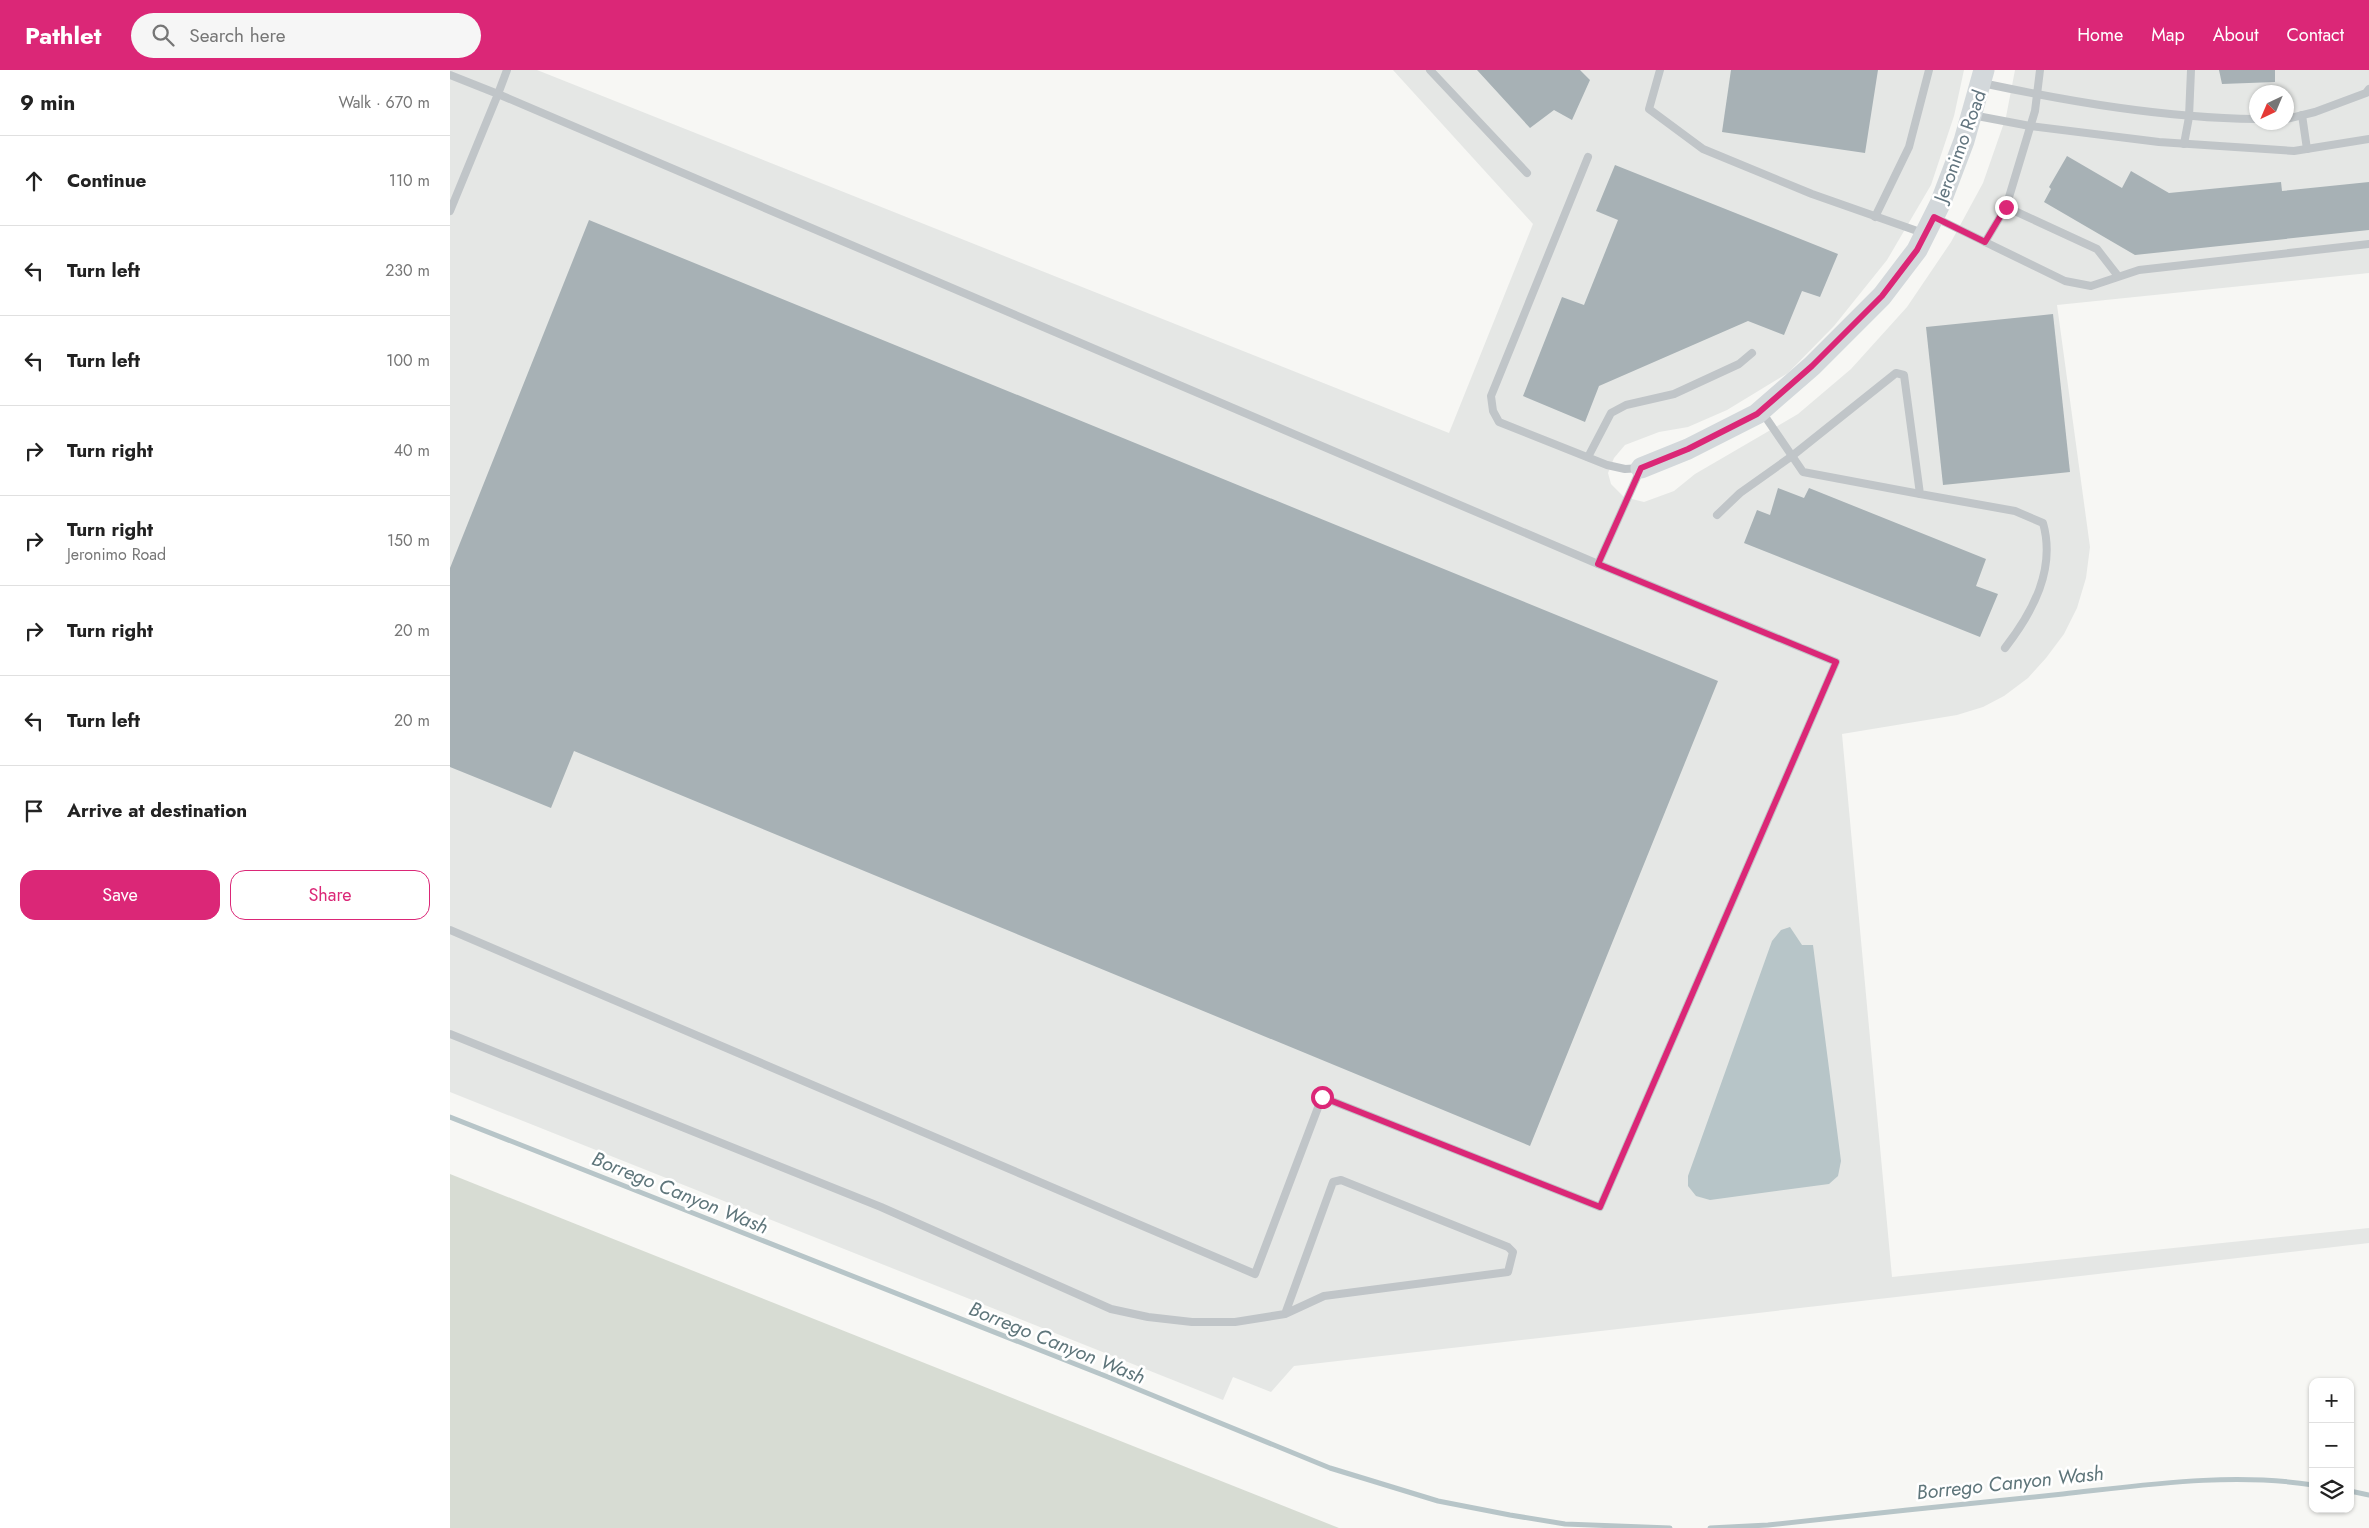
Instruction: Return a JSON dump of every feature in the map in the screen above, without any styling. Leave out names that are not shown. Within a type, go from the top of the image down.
[{"type":"street","name":"Jeronimo Road","points":[[1641,468],[1688,449],[1761,410],[1812,366],[1882,296],[1917,250],[1930,226],[1972,115],[1983,77]]},
{"type":"lane","points":[[450,211],[507,70]]},
{"type":"lane","points":[[1430,70],[1526,173]]},
{"type":"lane","points":[[1660,70],[1649,109],[1703,149],[1812,194],[1875,217],[1930,226],[1985,242],[2065,281],[2091,286],[2139,270],[2369,244]]},
{"type":"lane","points":[[1875,217],[1909,147],[1929,70]]},
{"type":"lane","points":[[1985,242],[2006,207],[2030,126],[2040,70]]},
{"type":"lane","points":[[2184,144],[2189,117],[2191,70]]},
{"type":"lane","points":[[450,75],[1598,564],[1836,662],[1600,1207],[1322,1097],[1254,1274],[450,930]]},
{"type":"lane","points":[[1983,77],[2037,95],[2189,117],[2249,119]]},
{"type":"lane","points":[[2294,117],[2366,93],[2369,89]]},
{"type":"lane","points":[[1972,115],[2030,126],[2184,144],[2294,151],[2369,139]]},
{"type":"lane","points":[[2302,115],[2306,149]]},
{"type":"lane","points":[[1588,157],[1491,396],[1492,411],[1499,422],[1624,469],[1641,468],[1598,564]]},
{"type":"lane","points":[[2006,207],[2096,249],[2118,276]]},
{"type":"lane","points":[[1588,457],[1611,413],[1626,405],[1674,394],[1738,364],[1752,353]]},
{"type":"lane","points":[[1717,515],[1740,493],[1792,456],[1896,373],[1904,376],[1908,395],[1920,494]]},
{"type":"lane","points":[[1761,410],[1802,472],[2015,511],[2043,523],[2048,541],[2040,589],[2023,625],[2005,648]]},
{"type":"lane","points":[[450,1034],[881,1208],[1111,1310],[1148,1317],[1192,1322],[1235,1322],[1286,1314],[1324,1296],[1508,1272],[1513,1252],[1508,1247],[1341,1180],[1333,1182],[1286,1314]]},
{"type":"shaded area","points":[[450,70],[537,70],[1449,433],[1533,224],[1393,70],[1964,70],[1954,116],[1931,185],[1887,260],[1834,326],[1788,373],[1727,410],[1688,427],[1659,432],[1625,445],[1614,458],[1608,473],[1611,484],[1624,497],[1644,502],[1674,491],[1695,474],[1798,414],[1851,369],[1907,307],[1951,242],[1983,183],[2006,117],[2015,70],[2369,70],[2369,273],[2057,305],[2090,547],[2086,578],[2077,608],[2064,634],[2028,678],[2004,696],[1983,707],[1957,715],[1842,734],[1892,1277],[2369,1228],[2369,1243],[1294,1366],[1271,1392],[1233,1377],[1223,1400],[450,1092]]},
{"type":"shaded area","points":[[1790,927],[1802,945],[1813,945],[1841,1161],[1838,1176],[1829,1184],[1710,1200],[1696,1196],[1688,1186],[1688,1176],[1772,941],[1781,930]]},
{"type":"shaded area","points":[[450,1174],[1339,1528],[450,1528]]},
{"type":"building","points":[[1477,70],[1580,70],[1590,80],[1572,120],[1554,110],[1530,128]]},
{"type":"building","points":[[1731,70],[1878,70],[1865,153],[1722,132]]},
{"type":"building","points":[[2219,70],[2275,70],[2275,82],[2222,84]]},
{"type":"building","points":[[2067,156],[2122,188],[2131,171],[2169,193],[2281,182],[2282,191],[2369,182],[2369,230],[2135,255],[2044,202],[2051,189],[2049,187]]},
{"type":"building","points":[[1615,165],[1838,254],[1820,297],[1802,291],[1784,335],[1748,321],[1599,386],[1585,422],[1523,396],[1562,297],[1584,305],[1618,220],[1596,211]]},
{"type":"building","points":[[589,220],[1718,681],[1530,1146],[574,751],[551,808],[450,767],[450,568]]},
{"type":"building","points":[[2053,314],[2070,472],[1943,485],[1926,327]]},
{"type":"building","points":[[1778,488],[1804,498],[1809,488],[1986,559],[1976,586],[1998,594],[1980,637],[1744,543],[1757,510],[1770,515]]},
{"type":"waterway","name":"Borrego Canyon Wash","points":[[450,1117],[1108,1377],[1330,1468],[1438,1501],[1510,1515],[1565,1524],[1670,1528]]},
{"type":"waterway","name":"Borrego Canyon Wash","points":[[1710,1528],[1768,1525],[2188,1481],[2251,1480],[2309,1484]]},
{"type":"waterway","name":"Borrego Canyon Wash","points":[[2354,1492],[2369,1495]]},
{"type":"route","points":[[1322,1097],[1600,1207],[1836,662],[1598,564],[1641,468],[1688,449],[1757,414],[1812,366],[1882,296],[1917,250],[1934,217],[1985,242],[2006,207]]}]
